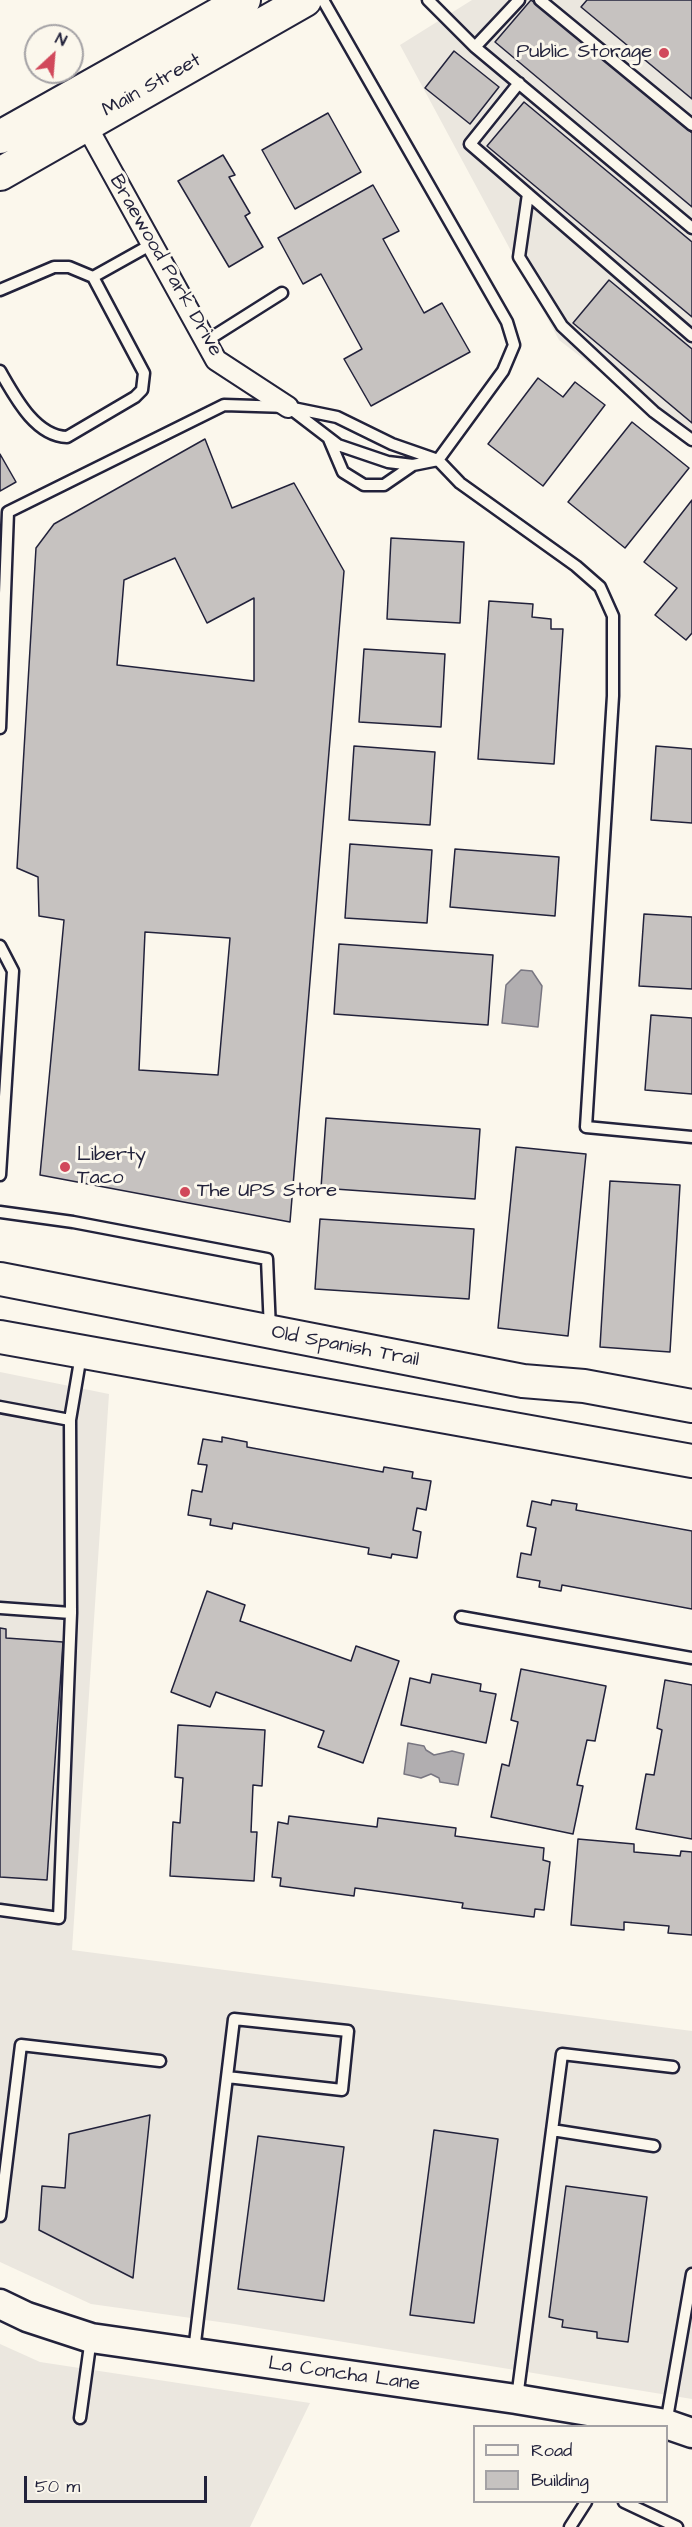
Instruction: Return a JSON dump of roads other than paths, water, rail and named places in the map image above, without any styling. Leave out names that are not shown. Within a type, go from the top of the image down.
[{"type":"main road","name":"Main Street","points":[[0,174],[78,111],[244,0]]},
{"type":"main road","name":"Main Street","points":[[0,137],[78,111],[305,0]]},
{"type":"main road","name":"Old Spanish Trail","points":[[0,1279],[523,1381],[584,1386],[692,1406]]},
{"type":"main road","points":[[265,1384],[270,1333]]},
{"type":"main road","points":[[0,1337],[692,1461]]},
{"type":"main road","points":[[517,1431],[523,1381]]},
{"type":"street","name":"Braewood Park Drive","points":[[78,111],[216,360],[288,407]]},
{"type":"street","name":"La Concha Lane","points":[[0,2304],[27,2317],[91,2338],[516,2399],[621,2422],[646,2425]]},
{"type":"lane","points":[[288,407],[338,445],[388,462],[412,465],[438,460],[503,371],[514,345],[507,322],[323,0]]},
{"type":"lane","points":[[428,0],[475,46],[692,228]]},
{"type":"lane","points":[[475,46],[519,0]]},
{"type":"lane","points":[[540,0],[692,125]]},
{"type":"lane","points":[[519,84],[470,144],[692,336]]},
{"type":"lane","points":[[528,194],[519,257],[562,326],[654,412],[692,440]]},
{"type":"lane","points":[[93,277],[152,244]]},
{"type":"lane","points":[[0,290],[54,267],[69,267],[93,277],[144,373],[142,390],[67,437],[55,437],[38,428],[0,370]]},
{"type":"lane","points":[[206,341],[282,294]]},
{"type":"lane","points":[[0,728],[8,512],[224,405],[288,407],[337,417],[392,444],[438,460],[460,483],[576,566],[600,587],[612,616],[613,696],[586,1127],[692,1137]]},
{"type":"lane","points":[[329,438],[344,472],[364,485],[384,485],[412,465]]},
{"type":"lane","points":[[0,946],[13,971],[0,1175]]},
{"type":"lane","points":[[0,1212],[74,1222],[267,1259],[270,1333]]},
{"type":"lane","points":[[0,1910],[59,1918],[71,1613],[70,1420],[82,1351]]},
{"type":"lane","points":[[0,1407],[70,1420]]},
{"type":"lane","points":[[0,1608],[71,1613]]},
{"type":"lane","points":[[461,1617],[692,1658]]},
{"type":"lane","points":[[194,2354],[227,2077],[234,2019],[348,2031],[342,2090],[227,2077]]},
{"type":"lane","points":[[0,2216],[21,2045],[160,2061]]},
{"type":"lane","points":[[516,2399],[562,2054],[673,2067]]},
{"type":"lane","points":[[552,2130],[654,2146]]},
{"type":"lane","points":[[679,2429],[692,2274]]},
{"type":"lane","points":[[80,2418],[91,2338]]},
{"type":"lane","points":[[570,2527],[585,2503]]},
{"type":"lane","points":[[626,2503],[677,2527]]},
{"type":"place","name":"Public Storage","points":[[664,53]]},
{"type":"place","name":"Liberty Taco","points":[[65,1167]]},
{"type":"place","name":"The UPS Store","points":[[185,1192]]}]
